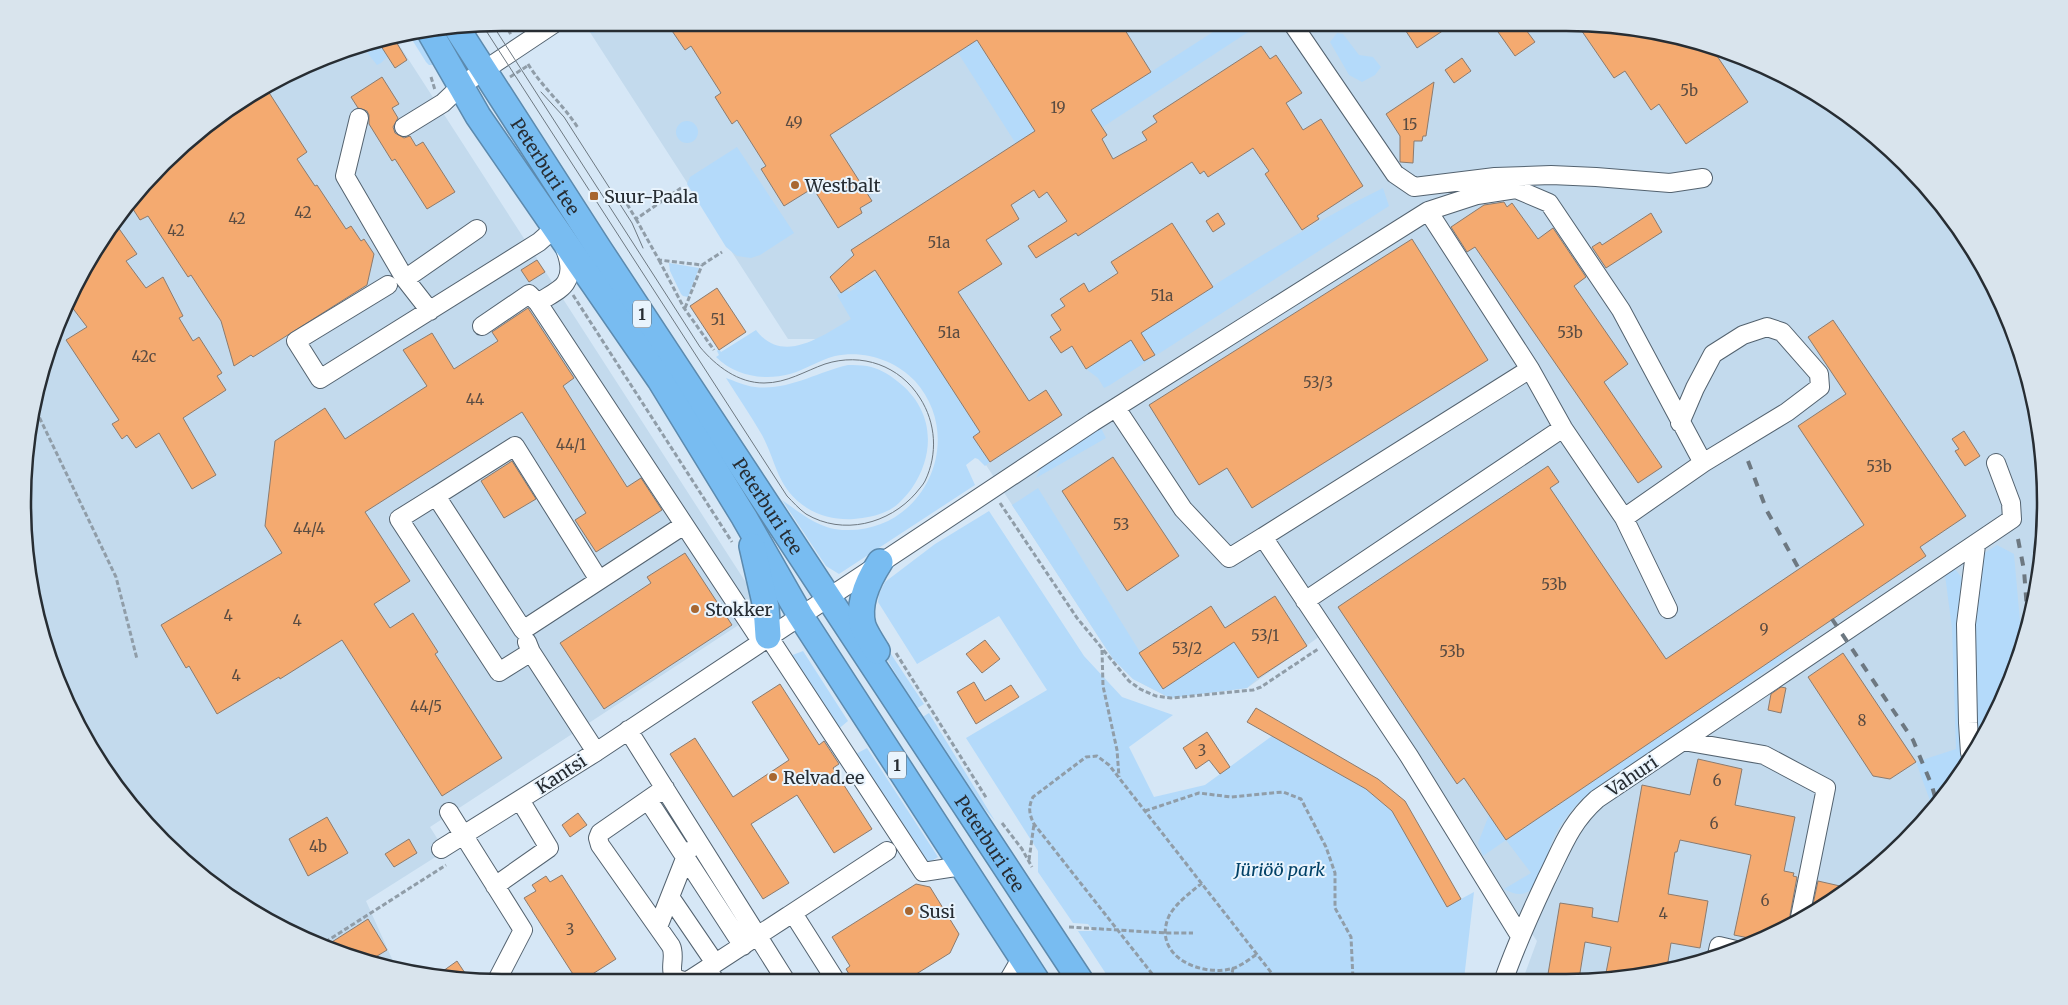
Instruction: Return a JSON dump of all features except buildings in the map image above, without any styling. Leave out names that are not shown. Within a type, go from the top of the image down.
[{"type":"highway","name":"Peterburi tee","points":[[461,33],[496,75],[594,241],[909,721],[1088,974]]},
{"type":"highway","name":"Peterburi tee","points":[[432,36],[462,85],[478,116],[660,380],[744,517],[800,614],[1032,974]]},
{"type":"highway","points":[[744,517],[765,600],[765,638]]},
{"type":"highway","points":[[880,562],[872,574],[866,590],[862,610],[863,626],[883,663],[909,721]]},
{"type":"street","points":[[404,127],[443,103],[462,85],[496,75],[545,31]]},
{"type":"street","points":[[1298,31],[1395,174],[1414,187],[1495,177],[1551,175],[1596,176],[1670,183],[1704,178]]},
{"type":"street","points":[[359,118],[344,176],[405,279],[430,310]]},
{"type":"street","name":"Kantsi","points":[[444,857],[463,835],[596,752],[800,614],[1093,422],[1428,211],[1477,195],[1516,190],[1549,203],[1621,310],[1703,463]]},
{"type":"street","points":[[1428,211],[1530,369],[1563,428],[1624,518],[1668,609]]},
{"type":"street","points":[[388,285],[296,341],[320,379],[539,242],[556,227],[570,266],[566,284],[538,303]]},
{"type":"street","points":[[405,279],[477,229]]},
{"type":"street","points":[[482,326],[529,294],[538,303],[684,525],[765,638],[923,872],[962,866]]},
{"type":"street","points":[[1624,518],[1703,463],[1787,412],[1820,387],[1819,374],[1782,332],[1767,326],[1743,335],[1713,354],[1680,423]]},
{"type":"street","points":[[1116,408],[1183,509],[1229,558],[1530,369]]},
{"type":"street","points":[[1305,601],[1563,428]]},
{"type":"street","points":[[531,652],[499,672],[399,520],[515,446],[553,517],[600,580]]},
{"type":"street","name":"Vahuri","points":[[1506,974],[1520,936],[1563,843],[1582,812],[1597,799],[2012,520],[2011,503],[1996,463]]},
{"type":"street","points":[[436,496],[524,630],[531,652],[596,752]]},
{"type":"street","points":[[524,630],[684,525]]},
{"type":"street","points":[[1263,537],[1408,756],[1520,936]]},
{"type":"street","points":[[1969,745],[1966,624],[1976,545]]},
{"type":"street","points":[[628,730],[694,835],[750,941]]},
{"type":"street","points":[[1683,741],[1764,755],[1826,788],[1801,911]]},
{"type":"street","points":[[665,788],[600,833],[598,838],[600,845],[674,951],[672,972],[674,974]]},
{"type":"street","points":[[495,886],[549,848],[520,800]]},
{"type":"street","points":[[648,800],[685,857],[750,941],[779,974]]},
{"type":"street","points":[[449,812],[523,930],[500,974]]},
{"type":"street","points":[[658,928],[694,835]]},
{"type":"street","points":[[670,897],[713,971],[750,941],[888,851]]},
{"type":"street","points":[[788,916],[796,918],[829,974]]},
{"type":"street","points":[[1012,974],[1022,957]]},
{"type":"path","points":[[508,31],[512,38]]},
{"type":"path","points":[[524,57],[536,77],[568,111],[578,128]]},
{"type":"path","points":[[496,75],[529,65]]},
{"type":"path","points":[[636,219],[681,188]]},
{"type":"path","points":[[627,204],[684,308],[714,350]]},
{"type":"path","points":[[684,308],[702,265],[722,252]]},
{"type":"path","points":[[658,260],[702,265]]},
{"type":"path","points":[[566,284],[733,544]]},
{"type":"path","points":[[39,417],[116,577],[137,659]]},
{"type":"path","points":[[990,489],[1077,618],[1128,681],[1140,690],[1156,696],[1171,698],[1253,690],[1261,687],[1332,641]]},
{"type":"path","points":[[893,649],[988,802]]},
{"type":"path","points":[[1102,649],[1103,686],[1117,750],[1119,778]]},
{"type":"path","points":[[1152,974],[1034,824],[1030,815],[1029,805],[1032,797],[1086,757],[1097,756],[1109,765],[1272,974]]},
{"type":"path","points":[[1145,811],[1199,793],[1231,797],[1283,792],[1301,800],[1326,847],[1335,873],[1335,908],[1351,937],[1353,974]]},
{"type":"path","points":[[998,818],[1010,832],[1033,870]]},
{"type":"path","points":[[1029,861],[1034,824]]},
{"type":"path","points":[[328,940],[403,893],[444,857]]},
{"type":"path","points":[[1202,883],[1180,902],[1169,916],[1166,933],[1172,953],[1195,966],[1215,970],[1233,968],[1257,954]]},
{"type":"path","points":[[1074,934],[1069,927],[1193,933]]},
{"type":"path","points":[[1232,974],[1233,968]]},
{"type":"shaded area","points":[[589,31],[1566,31],[1627,35],[1657,40],[1717,56],[1746,67],[1801,94],[1827,111],[1876,148],[1899,169],[1920,192],[1957,241],[1974,267],[2001,322],[2012,351],[2028,411],[2033,441],[2037,502],[2033,564],[2028,594],[2012,654],[2001,683],[1974,738],[1920,813],[1899,836],[1852,876],[1801,911],[1774,925],[1717,949],[1687,958],[1627,970],[1596,973],[1525,974],[1537,941],[1323,634],[1247,688],[1170,698],[1133,679],[1113,659],[895,326],[875,339],[788,339]]},
{"type":"shaded area","points":[[398,43],[763,609],[430,827],[445,851],[366,901],[393,961],[351,949],[322,938],[267,911],[192,857],[169,836],[129,789],[94,738],[67,683],[56,654],[40,594],[35,564],[32,533],[32,472],[35,441],[47,381],[67,322],[94,267],[148,192],[192,148],[267,94],[322,67],[351,56]]},
{"type":"green space","points":[[944,31],[970,31],[1042,142],[1215,31],[1250,31],[1034,172]]},
{"type":"green space","points":[[1337,33],[1343,34],[1359,55],[1373,57],[1381,67],[1375,75],[1362,82],[1349,75],[1330,42]]},
{"type":"green space","points":[[418,39],[433,65],[429,65],[412,40]]},
{"type":"green space","points":[[382,47],[388,56],[377,65],[366,51]]},
{"type":"green space","points":[[683,121],[691,121],[698,128],[698,136],[691,143],[683,143],[676,136],[676,128]]},
{"type":"green space","points":[[737,147],[794,233],[760,255],[751,258],[737,256],[726,247],[687,184],[690,177]]},
{"type":"green space","points":[[1383,188],[1389,206],[1110,385],[1104,388],[1098,378],[1086,369],[1269,251]]},
{"type":"green space","points":[[669,263],[699,268],[688,297],[681,294],[670,271]]},
{"type":"green space","points":[[877,274],[980,432],[974,437],[990,462],[985,466],[975,458],[966,465],[975,485],[839,574],[826,566],[782,500],[804,516],[820,524],[837,529],[873,527],[897,516],[916,499],[929,478],[937,454],[937,429],[930,404],[915,381],[898,367],[878,358],[846,354],[823,360],[796,372],[780,376],[760,377],[732,369],[716,357],[719,355],[717,351],[719,349],[721,352],[756,330],[767,341],[778,346],[791,347],[828,333],[851,319],[837,295],[847,289],[849,292],[856,288],[852,282],[858,278],[866,280]]},
{"type":"green space","points":[[848,365],[867,366],[879,370],[894,378],[909,392],[918,404],[924,417],[928,445],[920,474],[912,488],[898,504],[879,514],[848,519],[818,514],[797,501],[789,493],[762,435],[726,378],[744,385],[779,386],[791,384]]},
{"type":"green space","points":[[1100,426],[1106,438],[1036,478],[1041,468]]},
{"type":"green space","points":[[1038,488],[1163,689],[1234,642],[1258,678],[1247,688],[1170,698],[1133,679],[1113,659],[1012,505]]},
{"type":"green space","name":"Jüriöö park","points":[[989,511],[1084,656],[1122,697],[1173,715],[1129,747],[1154,797],[1205,785],[1272,736],[1366,789],[1392,811],[1448,906],[1474,892],[1465,974],[1106,974],[1078,931],[1093,931],[1088,924],[1073,923],[1038,872],[1038,851],[966,738],[1047,690],[999,616],[917,664],[878,602],[879,594],[885,582],[935,544]]},
{"type":"green space","points":[[1997,545],[2014,554],[2020,626],[2001,683],[1975,736],[1976,616],[1983,554]]},
{"type":"green space","points":[[1955,569],[1966,583],[1967,749],[1930,800],[1916,762],[1956,749],[1952,628],[1945,575]]},
{"type":"green space","points":[[872,633],[881,639],[924,704],[916,709]]},
{"type":"green space","points":[[1788,649],[1790,654],[1581,800],[1558,830],[1538,881],[1525,893],[1516,894],[1504,889],[1531,873],[1506,840]]},
{"type":"green space","points":[[803,651],[848,721],[836,731],[790,656]]},
{"type":"green space","points":[[929,713],[995,821],[967,788],[921,718]]},
{"type":"green space","points":[[867,748],[938,857],[924,866],[854,755]]},
{"type":"green space","points":[[1489,815],[1506,840],[1483,856],[1478,843]]},
{"type":"tram line","points":[[487,32],[787,496],[806,514],[820,521],[835,524],[865,523],[879,519],[905,504],[925,481],[932,460],[933,449],[932,428],[929,418],[920,398],[912,387],[891,370],[879,364],[866,361],[839,361],[825,364],[788,379],[764,383],[745,380],[720,367],[700,347],[497,31]]},
{"type":"tram line","points":[[541,92],[564,117],[632,223],[643,248]]},
{"type":"railway","points":[[1748,461],[1767,511],[1799,569]]},
{"type":"railway","points":[[2018,539],[2024,570],[2026,601]]},
{"type":"railway","points":[[1832,619],[1913,740],[1934,795]]},
{"type":"place","name":"Westbalt","points":[[795,185]]},
{"type":"place","name":"Suur-Paala","points":[[594,196]]},
{"type":"place","name":"Stokker","points":[[695,609]]},
{"type":"place","name":"Relvad.ee","points":[[773,777]]},
{"type":"place","name":"Susi","points":[[909,911]]}]
